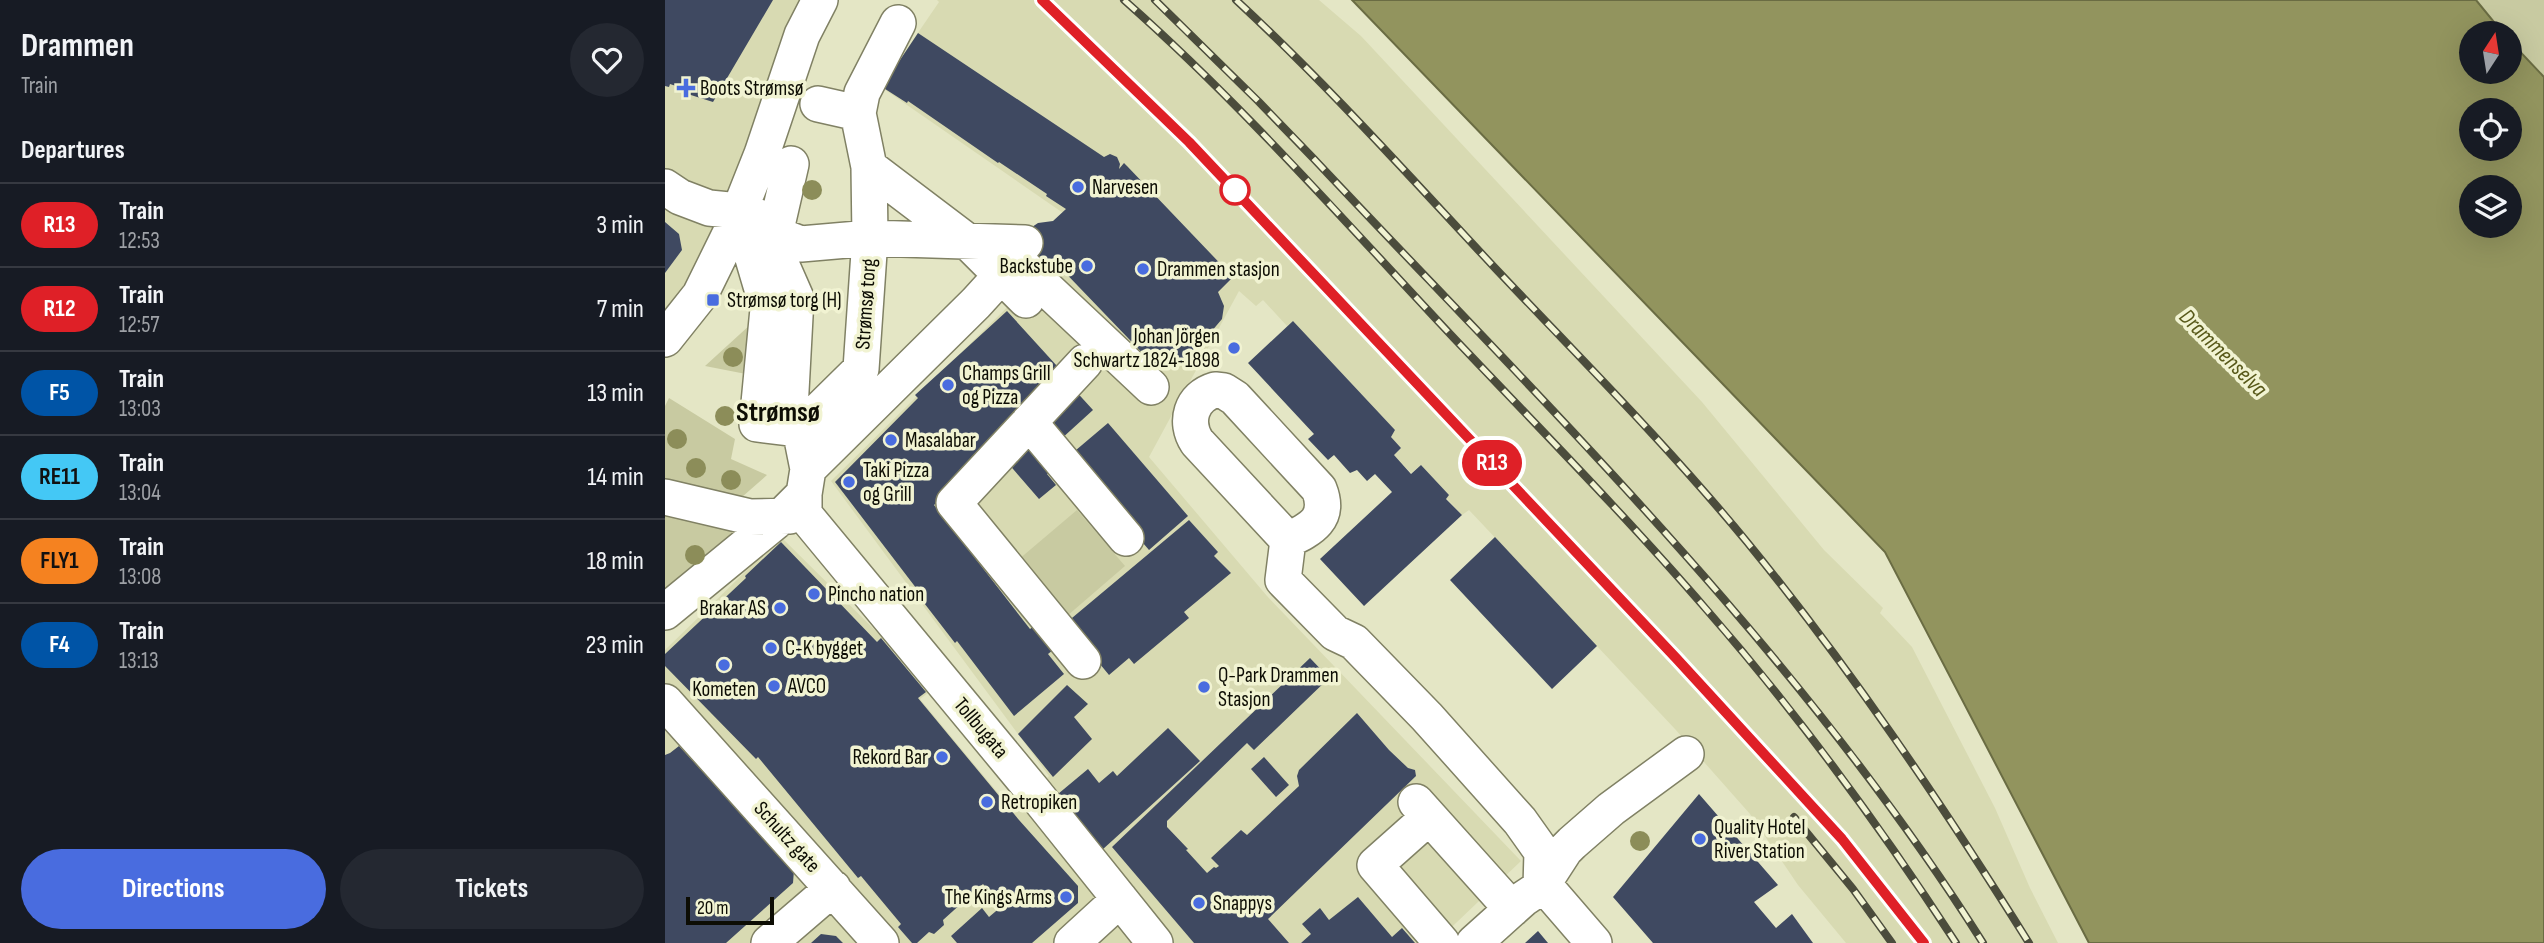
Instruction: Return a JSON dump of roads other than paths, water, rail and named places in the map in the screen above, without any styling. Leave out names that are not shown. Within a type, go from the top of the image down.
[{"type":"street","points":[[775,234],[776,159],[802,35],[820,0]]},
{"type":"street","name":"Strømsø torg","points":[[799,498],[800,429],[861,369],[870,238],[869,167],[858,113],[862,93],[898,23]]},
{"type":"street","points":[[818,104],[858,113]]},
{"type":"street","points":[[665,339],[700,295],[739,211],[776,159]]},
{"type":"street","points":[[869,167],[968,242],[1023,273],[1151,387]]},
{"type":"street","points":[[665,187],[680,197],[709,208],[739,211],[771,241],[796,298],[789,428],[757,424],[768,309],[739,211]]},
{"type":"street","name":"Strømsø torg","points":[[739,211],[756,216],[775,234],[801,244],[870,238],[968,242]]},
{"type":"street","points":[[665,612],[799,498],[1023,273]]},
{"type":"street","points":[[1083,660],[954,503],[1104,347]]},
{"type":"street","points":[[1029,422],[1126,538]]},
{"type":"street","points":[[665,497],[750,517],[799,498]]},
{"type":"street","name":"Tollbugata","points":[[799,498],[1155,943]]},
{"type":"street","points":[[1288,541],[1283,580],[1335,633],[1354,642],[1427,717],[1520,821],[1542,852],[1541,887]]},
{"type":"street","name":"Schultz gate","points":[[665,702],[881,943]]},
{"type":"street","points":[[1473,943],[1541,887],[1565,850],[1612,809],[1686,754]]},
{"type":"street","points":[[1443,943],[1375,864],[1423,810],[1512,909]]},
{"type":"street","points":[[1541,887],[1550,892],[1594,943]]},
{"type":"street","points":[[769,943],[833,888]]},
{"type":"street","points":[[1073,943],[1120,899]]},
{"type":"water","name":"Drammenselva","points":[[1352,0],[2476,0],[2493,21],[2459,21],[2459,84],[2522,84],[2522,54],[2544,77],[2544,943],[2089,943],[1885,552]]},
{"type":"railway","points":[[1042,0],[1189,142],[1659,640],[1841,839],[1924,943]]},
{"type":"railway","points":[[1124,0],[1210,80],[1292,164],[1675,574],[1805,730],[1898,856],[1956,943]]},
{"type":"railway","points":[[1155,0],[1314,159],[1668,535],[1834,732],[1911,836],[1983,943]]},
{"type":"railway","points":[[1236,0],[1368,131],[1717,506],[1859,688],[1963,840],[2029,943]]},
{"type":"railway","points":[[1794,817],[1853,889],[1892,943]]},
{"type":"train","name":"R13","points":[[1042,0],[1189,142],[1676,658],[1842,839],[1924,943]]},
{"type":"place","name":"Boots Strømsø","points":[[686,88]]},
{"type":"place","name":"Narvesen","points":[[1078,187]]},
{"type":"place","name":"Backstube","points":[[1087,266]]},
{"type":"place","name":"Drammen stasjon","points":[[1143,269]]},
{"type":"place","name":"Strømsø torg (H)","points":[[713,300]]},
{"type":"place","name":"Johan Jörgen Schwartz 1824-1898","points":[[1234,348]]},
{"type":"place","name":"Champs Grill og Pizza","points":[[948,385]]},
{"type":"place","name":"Masalabar","points":[[891,440]]},
{"type":"place","name":"Taki Pizza og Grill","points":[[849,482]]},
{"type":"place","name":"Pincho nation","points":[[814,594]]},
{"type":"place","name":"Brakar AS","points":[[780,608]]},
{"type":"place","name":"C-K bygget","points":[[771,648]]},
{"type":"place","name":"Kometen","points":[[724,665]]},
{"type":"place","name":"AVCO","points":[[774,686]]},
{"type":"place","name":"Q-Park Drammen Stasjon","points":[[1204,687]]},
{"type":"place","name":"Rekord Bar","points":[[942,757]]},
{"type":"place","name":"Retropiken","points":[[987,802]]},
{"type":"place","name":"Quality Hotel River Station","points":[[1700,839]]},
{"type":"place","name":"The Kings Arms","points":[[1066,897]]},
{"type":"place","name":"Snappys","points":[[1199,903]]},
{"type":"district","name":"Strømsø","points":[[778,412]]}]
